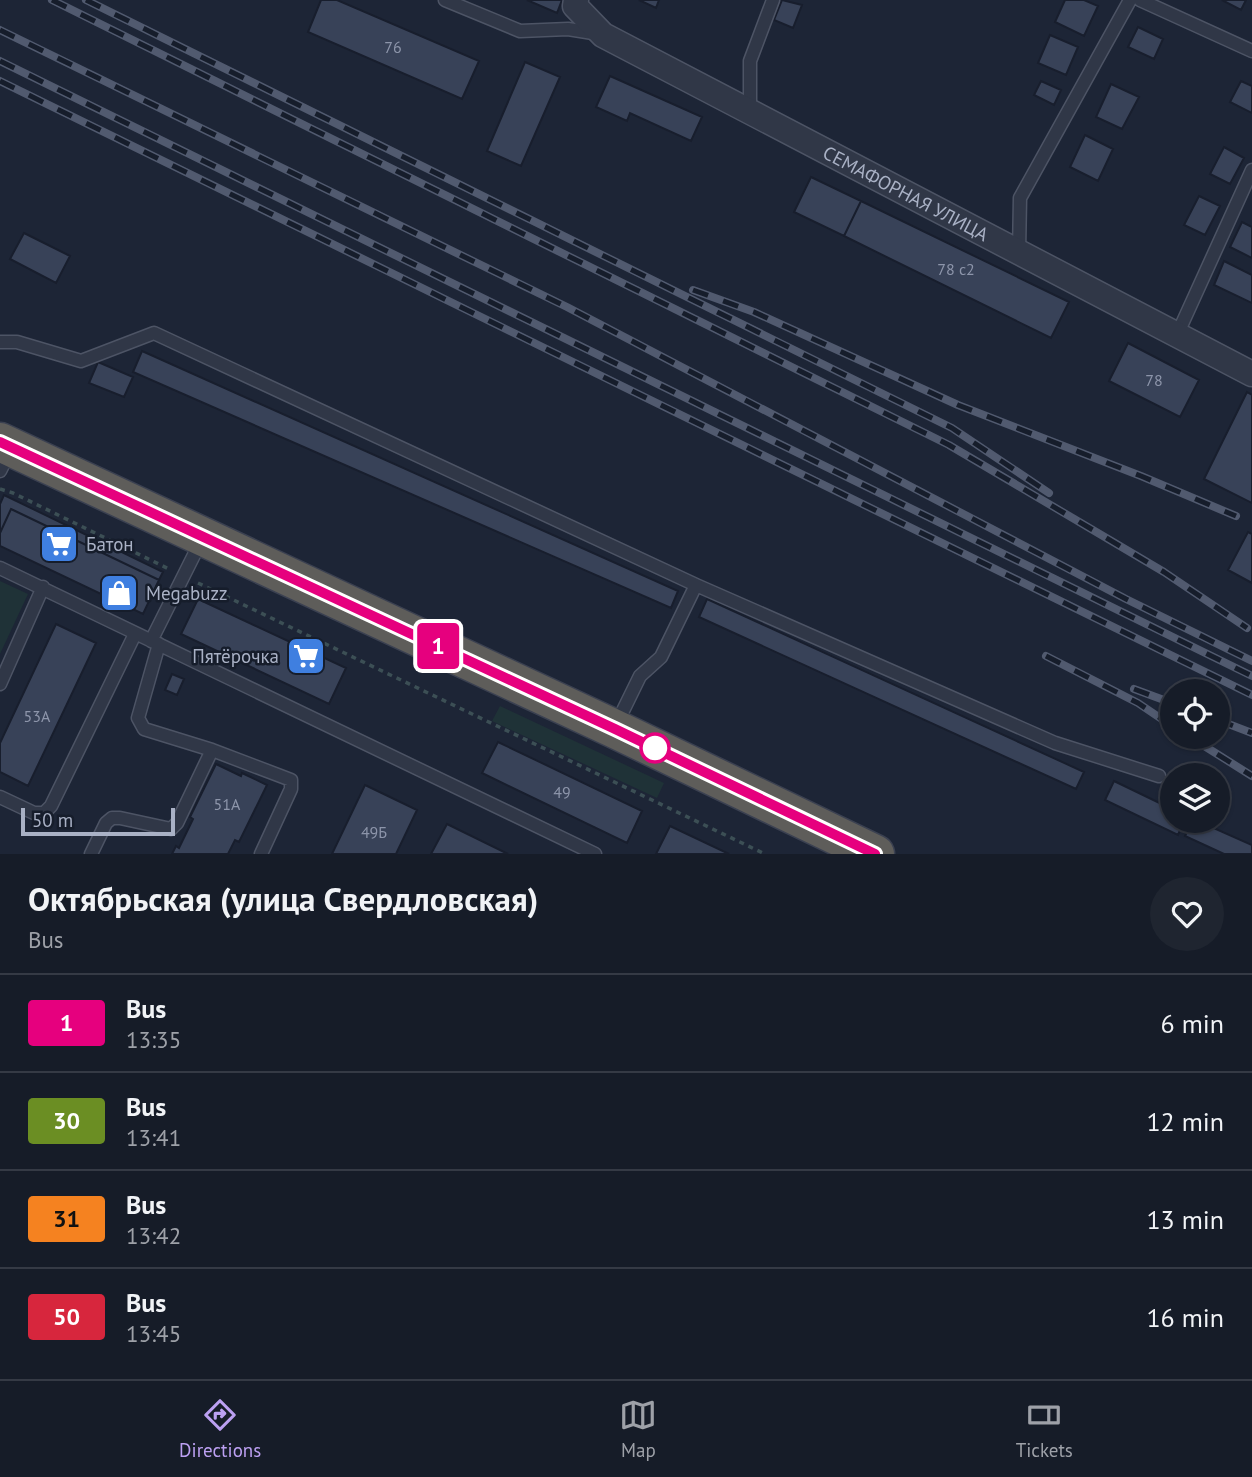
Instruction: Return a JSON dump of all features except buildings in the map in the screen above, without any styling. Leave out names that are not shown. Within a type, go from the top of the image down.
[{"type":"highway","points":[[4,454],[203,537],[615,729],[875,854]]},
{"type":"street","name":"СЕМАФОРНАЯ УЛИЦА","points":[[576,0],[575,6],[603,34],[1252,374]]},
{"type":"lane","points":[[445,0],[520,30],[568,29],[603,34]]},
{"type":"lane","points":[[750,110],[750,61],[773,0]]},
{"type":"lane","points":[[1019,253],[1020,198],[1130,0]]},
{"type":"lane","points":[[1140,0],[1252,51]]},
{"type":"lane","points":[[1177,335],[1252,170]]},
{"type":"lane","points":[[0,342],[17,342],[81,360],[154,334],[696,585],[1055,743],[1158,776]]},
{"type":"lane","points":[[203,537],[155,643],[138,718],[144,729],[212,750],[290,780],[291,789],[261,854]]},
{"type":"lane","points":[[0,568],[595,854]]},
{"type":"lane","points":[[615,729],[640,676],[662,657],[696,585]]},
{"type":"lane","points":[[0,684],[43,587]]},
{"type":"lane","points":[[0,797],[34,813],[44,813],[51,806],[135,634]]},
{"type":"lane","points":[[91,854],[106,823],[112,818],[171,829],[177,823],[212,750]]},
{"type":"path","points":[[0,489],[765,854]]},
{"type":"green space","points":[[0,581],[28,594],[0,654]]},
{"type":"green space","points":[[500,706],[664,783],[657,798],[492,721]]},
{"type":"railway","points":[[52,0],[949,445],[1164,572],[1247,628]]},
{"type":"railway","points":[[86,0],[952,428],[1049,493]]},
{"type":"railway","points":[[0,30],[567,307],[1126,599],[1252,661]]},
{"type":"railway","points":[[0,61],[1252,676]]},
{"type":"railway","points":[[0,81],[1252,695]]},
{"type":"railway","points":[[693,290],[754,312],[958,405],[1236,516]]},
{"type":"railway","points":[[1046,656],[1138,703],[1160,718]]},
{"type":"railway","points":[[1134,689],[1160,699]]},
{"type":"railway","points":[[1230,725],[1252,733]]},
{"type":"railway","points":[[1209,749],[1252,776]]},
{"type":"bus line","name":"1","points":[[0,442],[615,729],[875,854]]},
{"type":"place","name":"Батон","points":[[59,544]]},
{"type":"place","name":"Megabuzz","points":[[119,593]]},
{"type":"place","name":"Пятёрочка","points":[[306,656]]}]
